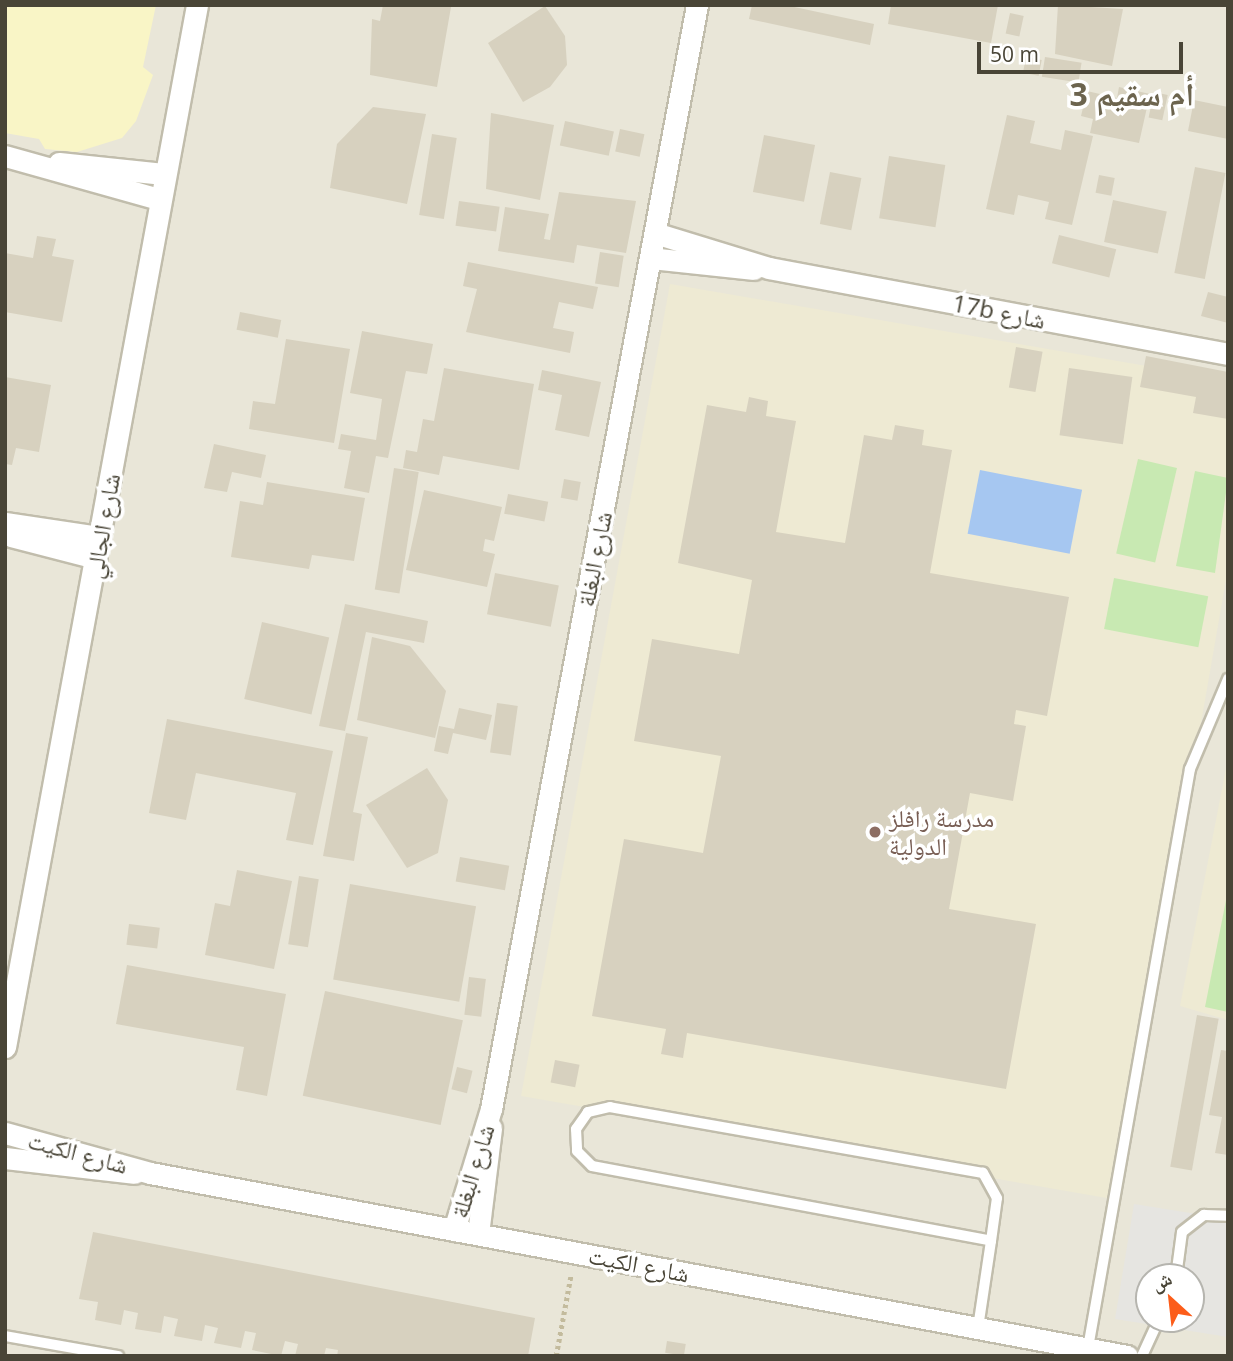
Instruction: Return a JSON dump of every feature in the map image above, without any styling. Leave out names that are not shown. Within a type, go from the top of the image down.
[{"type":"street","name":"شارع الجالي","points":[[5,1047],[98,548],[163,174],[197,5]]},
{"type":"street","name":"شارع البغلة","points":[[478,1234],[491,1112],[697,5]]},
{"type":"street","points":[[5,156],[43,164],[159,199]]},
{"type":"street","points":[[43,164],[163,174]]},
{"type":"street","name":"17b شارع","points":[[655,233],[769,268]]},
{"type":"street","name":"17b شارع","points":[[650,258],[769,268],[1228,354]]},
{"type":"street","points":[[5,523],[98,548]]},
{"type":"street","points":[[5,535],[98,548]]},
{"type":"street","name":"شارع البغلة","points":[[454,1230],[491,1112]]},
{"type":"street","name":"شارع الكيت","points":[[5,1133],[150,1173]]},
{"type":"street","name":"شارع الكيت","points":[[5,1158],[150,1173],[1127,1356]]},
{"type":"lane","points":[[1088,1348],[1190,769],[1228,679]]},
{"type":"lane","points":[[978,1328],[991,1241],[996,1190],[976,1170],[610,1107],[588,1112],[576,1129],[577,1150],[592,1166],[991,1241]]},
{"type":"lane","points":[[1179,1263],[1187,1227],[1204,1215],[1228,1216]]},
{"type":"lane","points":[[1142,1356],[1153,1333]]},
{"type":"lane","points":[[5,1336],[118,1356]]},
{"type":"path","points":[[556,1356],[575,1252]]},
{"type":"shaded area","name":"أم سقيم 3","points":[[5,5],[1228,5],[1228,1356],[5,1356]]},
{"type":"shaded area","name":"مدرسة رافلز الدولية","points":[[670,284],[1228,380],[1228,568],[1118,1200],[521,1096]]},
{"type":"shaded area","points":[[1228,758],[1228,1020],[1180,1006]]},
{"type":"shaded area","points":[[1134,1204],[1228,1219],[1228,1337],[1203,1333],[1205,1333],[1205,1263],[1135,1263],[1135,1322],[1115,1319]]},
{"type":"green space","points":[[1138,459],[1177,468],[1155,563],[1116,554]]},
{"type":"green space","points":[[1195,471],[1228,478],[1215,573],[1176,566]]},
{"type":"green space","points":[[1114,578],[1208,596],[1198,647],[1104,629]]},
{"type":"green space","points":[[1228,890],[1228,1012],[1205,1007]]},
{"type":"sand","points":[[5,5],[156,5],[143,67],[153,75],[136,121],[122,138],[77,152],[45,149],[39,139],[5,133]]},
{"type":"water","points":[[980,470],[1082,490],[1070,554],[968,534]]},
{"type":"building","points":[[383,5],[451,7],[437,87],[370,75],[372,19],[380,21]]},
{"type":"building","points":[[752,5],[785,5],[874,24],[870,45],[749,19]]},
{"type":"building","points":[[891,5],[998,5],[991,43],[888,24]]},
{"type":"building","points":[[1058,5],[1123,9],[1112,66],[1055,54]]},
{"type":"building","points":[[545,6],[565,36],[567,65],[550,87],[523,102],[488,43]]},
{"type":"building","points":[[1010,13],[1024,16],[1019,36],[1006,34]]},
{"type":"building","points":[[1026,57],[1042,60],[1039,76],[1023,73]]},
{"type":"building","points":[[1045,57],[1082,63],[1078,83],[1042,77]]},
{"type":"building","points":[[1119,87],[1150,94],[1139,143],[1090,133],[1093,119],[1081,116],[1087,91],[1117,98]]},
{"type":"building","points":[[1154,92],[1168,95],[1162,120],[1149,117]]},
{"type":"building","points":[[1194,100],[1228,107],[1228,139],[1188,131]]},
{"type":"building","points":[[373,107],[426,114],[407,204],[330,188],[337,144]]},
{"type":"building","points":[[491,113],[554,125],[540,200],[486,189]]},
{"type":"building","points":[[1007,115],[1035,121],[1030,143],[1061,150],[1065,130],[1093,136],[1072,225],[1045,219],[1049,202],[1018,195],[1014,215],[986,209]]},
{"type":"building","points":[[565,121],[614,131],[609,156],[560,145]]},
{"type":"building","points":[[620,129],[644,134],[640,157],[615,151]]},
{"type":"building","points":[[432,134],[457,138],[444,219],[419,215]]},
{"type":"building","points":[[764,135],[815,145],[804,202],[753,192]]},
{"type":"building","points":[[889,156],[945,165],[935,227],[879,218]]},
{"type":"building","points":[[1195,167],[1225,173],[1205,279],[1174,273]]},
{"type":"building","points":[[830,172],[861,178],[851,230],[820,224]]},
{"type":"building","points":[[1099,175],[1115,178],[1111,196],[1096,193]]},
{"type":"building","points":[[559,192],[636,201],[626,253],[577,245],[574,263],[498,251],[505,207],[549,214],[544,239],[550,240]]},
{"type":"building","points":[[1113,200],[1167,211],[1158,253],[1104,242]]},
{"type":"building","points":[[459,201],[500,207],[496,231],[456,226]]},
{"type":"building","points":[[1059,235],[1116,249],[1109,277],[1052,263]]},
{"type":"building","points":[[37,236],[56,239],[52,256],[74,260],[62,322],[5,312],[5,253],[33,258]]},
{"type":"building","points":[[600,252],[624,256],[619,287],[595,284]]},
{"type":"building","points":[[468,262],[598,287],[593,309],[559,302],[553,328],[574,332],[570,353],[466,332],[477,289],[463,286]]},
{"type":"building","points":[[1208,292],[1228,297],[1228,323],[1201,316]]},
{"type":"building","points":[[240,312],[281,320],[278,338],[237,330]]},
{"type":"building","points":[[362,331],[433,344],[427,374],[406,371],[388,458],[376,456],[369,493],[344,488],[351,451],[338,449],[341,434],[376,440],[382,399],[350,393]]},
{"type":"building","points":[[286,339],[350,349],[334,443],[249,429],[253,401],[275,404]]},
{"type":"building","points":[[1016,347],[1043,352],[1035,392],[1009,387]]},
{"type":"building","points":[[1146,356],[1228,372],[1228,419],[1193,413],[1196,397],[1140,387]]},
{"type":"building","points":[[444,368],[534,384],[519,470],[443,456],[439,475],[403,468],[406,450],[417,452],[423,419],[434,421]]},
{"type":"building","points":[[1069,368],[1132,377],[1123,444],[1060,435]]},
{"type":"building","points":[[542,370],[601,382],[589,437],[555,430],[562,395],[538,390]]},
{"type":"building","points":[[5,377],[51,385],[39,452],[16,448],[12,465],[5,464]]},
{"type":"building","points":[[749,397],[768,401],[766,416],[796,421],[776,532],[845,543],[864,435],[892,440],[895,425],[924,430],[922,445],[952,450],[930,573],[1069,597],[1047,716],[1016,710],[1014,724],[1026,726],[1013,801],[970,793],[949,909],[1036,924],[1006,1089],[687,1033],[683,1058],[661,1054],[666,1029],[592,1016],[624,839],[703,853],[721,756],[634,741],[652,639],[739,654],[752,580],[678,563],[707,405],[746,412]]},
{"type":"building","points":[[214,444],[266,455],[261,478],[232,472],[227,492],[204,488]]},
{"type":"building","points":[[394,468],[419,472],[399,593],[375,589]]},
{"type":"building","points":[[564,479],[581,482],[577,501],[561,498]]},
{"type":"building","points":[[267,482],[365,498],[354,561],[312,555],[309,569],[231,557],[240,501],[263,505]]},
{"type":"building","points":[[424,490],[502,507],[494,541],[485,539],[483,551],[495,554],[487,587],[406,570]]},
{"type":"building","points":[[508,494],[548,502],[544,521],[504,514]]},
{"type":"building","points":[[495,573],[559,585],[551,627],[487,614]]},
{"type":"building","points":[[345,604],[428,621],[424,643],[366,632],[345,731],[319,726]]},
{"type":"building","points":[[262,622],[329,638],[311,714],[244,699]]},
{"type":"building","points":[[372,637],[410,646],[446,691],[435,738],[357,720]]},
{"type":"building","points":[[497,703],[518,706],[511,755],[490,753]]},
{"type":"building","points":[[459,708],[492,715],[486,740],[453,733],[448,754],[434,751],[439,726],[454,729]]},
{"type":"building","points":[[167,719],[333,751],[313,845],[286,840],[296,793],[196,773],[186,820],[149,813]]},
{"type":"building","points":[[346,733],[368,737],[353,812],[362,814],[354,861],[323,856]]},
{"type":"building","points":[[427,768],[448,800],[438,853],[407,868],[366,805]]},
{"type":"building","points":[[460,857],[509,866],[505,890],[456,882]]},
{"type":"building","points":[[237,870],[292,881],[274,969],[205,955],[215,903],[230,906]]},
{"type":"building","points":[[299,876],[319,879],[308,947],[288,944]]},
{"type":"building","points":[[350,884],[476,906],[459,1002],[333,980]]},
{"type":"building","points":[[129,924],[160,928],[157,949],[126,945]]},
{"type":"building","points":[[127,965],[286,994],[267,1096],[236,1090],[244,1047],[116,1024]]},
{"type":"building","points":[[469,977],[486,979],[481,1017],[464,1015]]},
{"type":"building","points":[[325,991],[463,1020],[441,1125],[303,1096]]},
{"type":"building","points":[[1197,1015],[1219,1019],[1192,1170],[1170,1167]]},
{"type":"building","points":[[1221,1050],[1228,1051],[1228,1155],[1215,1153],[1222,1117],[1209,1115]]},
{"type":"building","points":[[555,1060],[580,1065],[575,1087],[551,1083]]},
{"type":"building","points":[[457,1067],[473,1071],[467,1093],[451,1089]]},
{"type":"building","points":[[93,1232],[535,1318],[528,1356],[337,1356],[338,1350],[326,1348],[324,1356],[295,1356],[298,1344],[285,1341],[281,1356],[252,1350],[256,1333],[245,1331],[241,1348],[214,1343],[218,1328],[205,1325],[202,1341],[174,1336],[178,1319],[164,1316],[161,1333],[135,1329],[138,1313],[124,1310],[121,1325],[95,1320],[98,1302],[79,1299]]},
{"type":"building","points":[[667,1341],[686,1344],[684,1356],[665,1353]]},
{"type":"place","name":"مدرسة رافلز الدولية","points":[[875,832]]},
{"type":"district","name":"أم سقيم 3","points":[[1132,94]]}]
